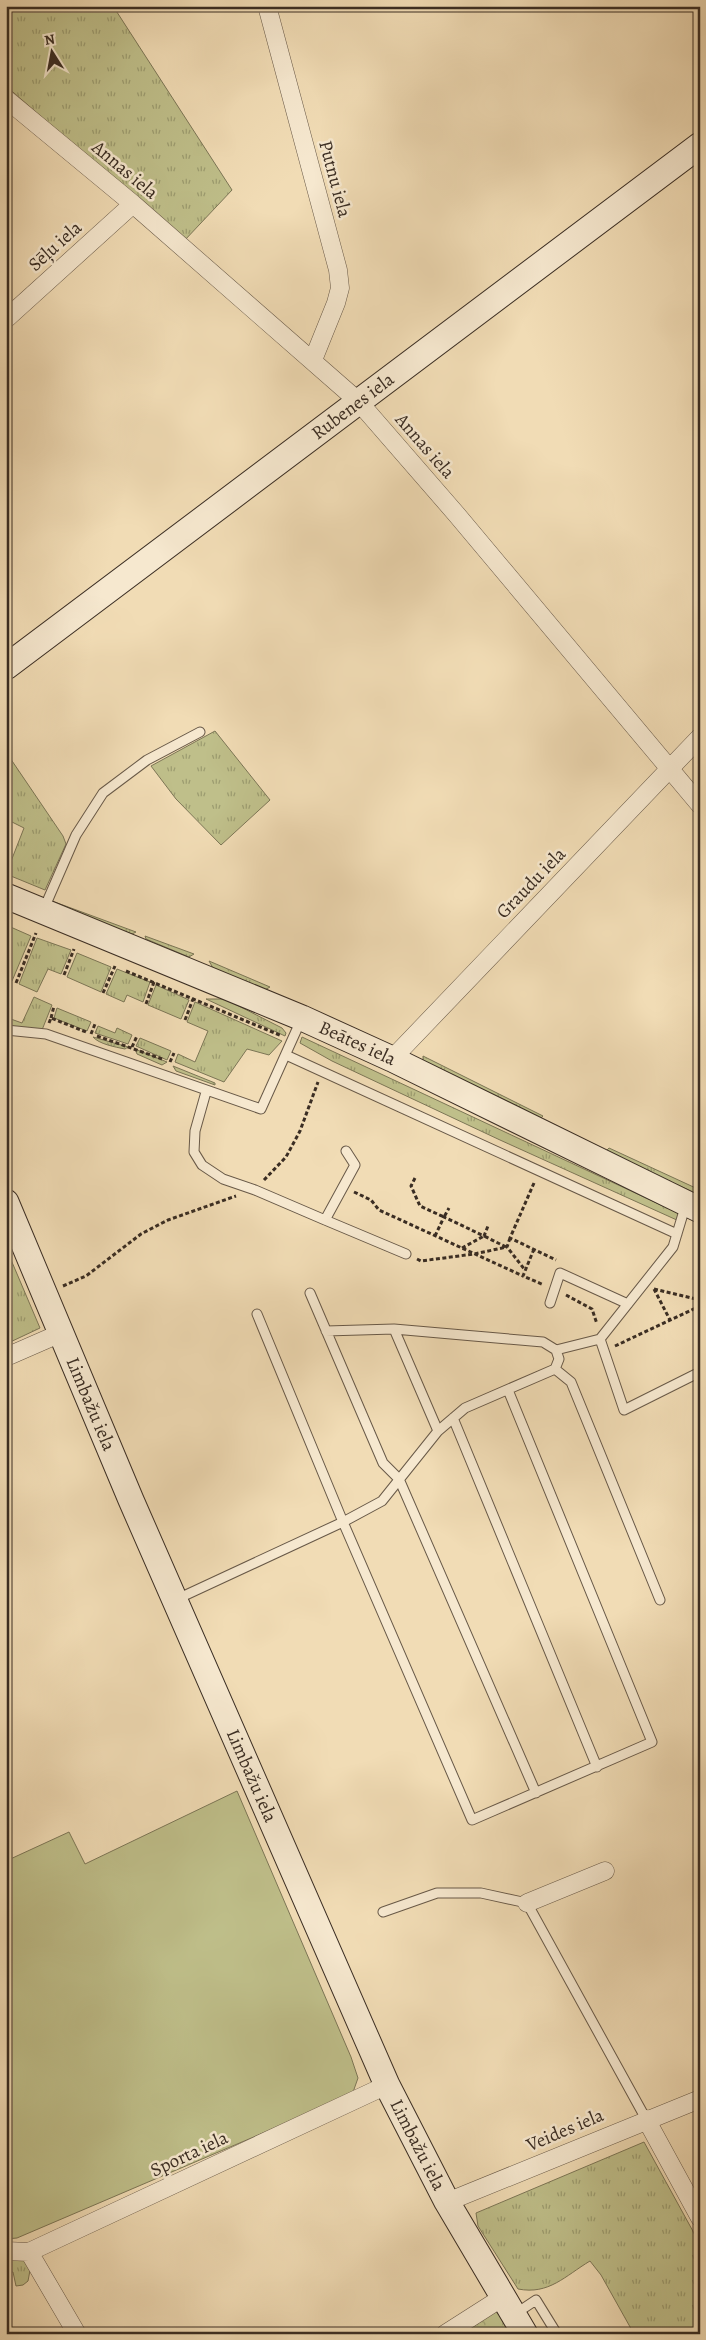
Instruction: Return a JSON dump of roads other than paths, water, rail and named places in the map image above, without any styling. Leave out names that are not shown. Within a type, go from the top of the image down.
[{"type":"main road","name":"Rubenes iela","points":[[6,667],[700,145]]},
{"type":"main road","name":"Beātes iela","points":[[6,896],[36,924],[302,1018],[392,1059],[693,1207]]},
{"type":"main road","name":"Limbažu iela","points":[[6,1202],[175,1600],[388,2085],[446,2202],[514,2315]]},
{"type":"street","name":"Putnu iela","points":[[267,6],[338,270],[340,288],[336,303],[312,360]]},
{"type":"street","name":"Annas iela","points":[[6,98],[133,204],[358,402],[458,515],[700,805]]},
{"type":"street","name":"Sēļu iela","points":[[6,319],[133,204]]},
{"type":"street","name":"Graudu iela","points":[[392,1059],[700,737]]},
{"type":"street","points":[[6,1357],[61,1333]]},
{"type":"street","points":[[527,1903],[605,1872]]},
{"type":"street","name":"Sporta iela","points":[[6,2251],[29,2252],[388,2085]]},
{"type":"street","name":"Veides iela","points":[[446,2202],[646,2119],[700,2099]]},
{"type":"street","points":[[646,2119],[700,2218]]},
{"type":"street","points":[[29,2252],[77,2334]]},
{"type":"street","points":[[445,2334],[514,2315]]},
{"type":"lane","points":[[36,924],[76,836],[103,793],[147,760],[200,732]]},
{"type":"lane","points":[[6,1030],[46,1034],[261,1110],[302,1018]]},
{"type":"lane","points":[[286,1055],[677,1234]]},
{"type":"lane","points":[[206,1092],[195,1131],[194,1152],[202,1165],[223,1179],[255,1190],[406,1254]]},
{"type":"lane","points":[[326,1220],[355,1165],[346,1151]]},
{"type":"lane","points":[[326,1331],[394,1329],[543,1342],[556,1350],[600,1339],[673,1247],[677,1234],[693,1207]]},
{"type":"lane","points":[[550,1303],[560,1273],[628,1304]]},
{"type":"lane","points":[[310,1293],[383,1463],[400,1479],[536,1793]]},
{"type":"lane","points":[[257,1314],[342,1522],[472,1820],[652,1742],[508,1390]]},
{"type":"lane","points":[[394,1329],[438,1430]]},
{"type":"lane","points":[[600,1339],[624,1410],[700,1372]]},
{"type":"lane","points":[[175,1600],[342,1522],[382,1501],[438,1430],[465,1408],[555,1369],[558,1359],[556,1350]]},
{"type":"lane","points":[[555,1369],[571,1382],[660,1600]]},
{"type":"lane","points":[[453,1418],[597,1767]]},
{"type":"lane","points":[[383,1912],[437,1893],[481,1893],[527,1903],[646,2119]]},
{"type":"lane","points":[[514,2315],[536,2300],[557,2334]]}]
